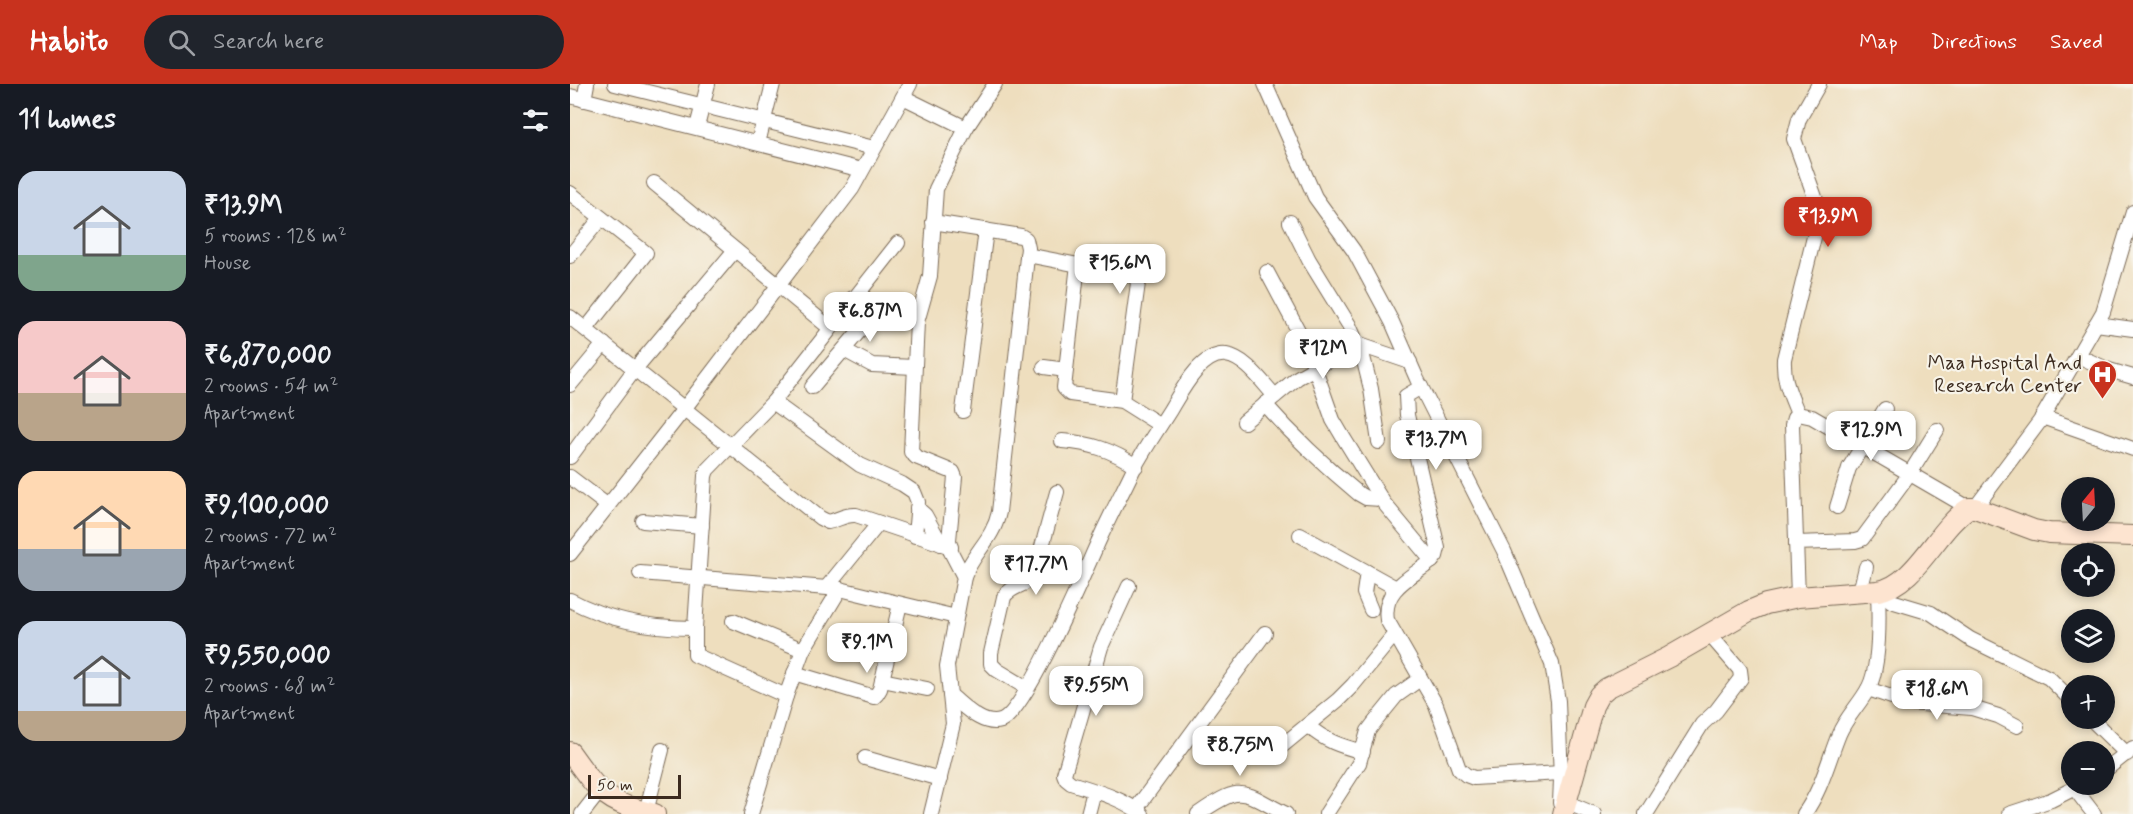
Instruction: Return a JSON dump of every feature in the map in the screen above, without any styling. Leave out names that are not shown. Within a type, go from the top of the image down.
[{"type":"street","points":[[587,84],[577,98],[862,170]]},
{"type":"street","points":[[615,84],[646,88],[703,106],[874,148]]},
{"type":"street","points":[[697,127],[708,84]]},
{"type":"street","points":[[758,143],[773,84]]},
{"type":"street","points":[[948,548],[955,477],[953,472],[916,457],[911,452],[917,322],[930,276],[936,189],[966,128],[995,84]]},
{"type":"street","points":[[1265,84],[1315,197],[1354,251],[1392,322],[1421,387],[1504,551],[1552,664],[1558,701],[1563,810]]},
{"type":"street","points":[[1798,414],[1784,374],[1785,359],[1817,216],[1816,200],[1794,138],[1799,119],[1820,84]]},
{"type":"street","points":[[640,113],[646,88]]},
{"type":"street","points":[[570,554],[852,189],[906,90],[966,128]]},
{"type":"street","points":[[654,183],[830,328]]},
{"type":"street","points":[[570,193],[646,253],[586,329]]},
{"type":"street","points":[[1563,810],[1593,706],[1599,695],[1607,688],[1766,604],[1798,597],[1874,591],[1902,579],[1972,508],[2042,417],[2096,324],[2128,248],[2133,212]]},
{"type":"street","points":[[570,256],[601,218]]},
{"type":"street","points":[[931,814],[953,724],[947,666],[966,571],[996,526],[1028,242],[1026,238],[933,222]]},
{"type":"street","points":[[1290,222],[1349,325],[1357,344],[1371,389],[1379,442]]},
{"type":"street","points":[[963,411],[986,231]]},
{"type":"street","points":[[786,696],[695,655],[705,476],[707,470],[731,448],[773,402],[898,243]]},
{"type":"street","points":[[570,457],[635,369],[735,250]]},
{"type":"street","points":[[1027,255],[1132,274],[1137,279],[1122,401]]},
{"type":"street","points":[[1078,264],[1064,388],[1070,394],[1122,401],[1160,425]]},
{"type":"street","points":[[1267,272],[1308,349],[1333,420],[1381,499],[1432,561]]},
{"type":"street","points":[[812,387],[870,317],[867,310],[853,298]]},
{"type":"street","points":[[570,317],[731,448],[828,522],[836,521],[845,514],[856,515],[948,548]]},
{"type":"street","points":[[2096,324],[2133,329]]},
{"type":"street","points":[[570,385],[604,344]]},
{"type":"street","points":[[1244,422],[1314,366],[1357,344],[1410,362]]},
{"type":"street","points":[[844,350],[872,365],[914,367]]},
{"type":"street","points":[[950,695],[979,718],[992,722],[1002,721],[1011,713],[1043,661],[1136,465],[1185,384],[1201,366],[1214,357],[1225,355],[1235,358],[1251,370],[1285,427],[1320,462],[1366,498],[1381,499]]},
{"type":"street","points":[[2078,356],[2109,370],[2133,377]]},
{"type":"street","points":[[1044,367],[1066,370]]},
{"type":"street","points":[[1421,387],[1406,396],[1407,415],[1438,548],[1432,561],[1396,588],[1388,598],[1385,608],[1387,620],[1436,705],[1459,768],[1466,775],[1474,778],[1561,772]]},
{"type":"street","points":[[773,402],[860,465],[914,492],[918,502],[915,536]]},
{"type":"street","points":[[1837,507],[1849,468],[1885,409]]},
{"type":"street","points":[[1798,414],[1812,417],[1909,475],[1972,508],[2034,530],[2133,537]]},
{"type":"street","points":[[1798,414],[1792,425],[1798,597]]},
{"type":"street","points":[[2042,417],[2133,449]]},
{"type":"street","points":[[1796,543],[1862,539],[1909,475],[1937,430]]},
{"type":"street","points":[[1062,441],[1101,447],[1136,465]]},
{"type":"street","points":[[570,477],[608,506]]},
{"type":"street","points":[[1027,688],[997,670],[991,664],[991,653],[1004,597],[1007,592],[1031,580],[1035,572],[1057,492]]},
{"type":"street","points":[[918,508],[966,571]]},
{"type":"street","points":[[643,521],[702,526]]},
{"type":"street","points":[[751,814],[786,696],[803,650],[834,588],[879,523]]},
{"type":"street","points":[[1300,535],[1396,588]]},
{"type":"street","points":[[1804,814],[1812,803],[1825,774],[1840,732],[1868,689],[1875,662],[1879,618],[1874,591],[1866,567]]},
{"type":"street","points":[[1367,572],[1364,593],[1371,610]]},
{"type":"street","points":[[640,573],[834,588],[956,617]]},
{"type":"street","points":[[1129,586],[1101,647],[1064,774],[1066,779],[1139,812],[1265,633]]},
{"type":"street","points":[[1874,591],[1891,601],[1931,613],[1970,639],[2049,678],[2061,690]]},
{"type":"street","points":[[570,600],[602,614],[632,623],[663,628],[695,628]]},
{"type":"street","points":[[794,673],[874,697],[882,680],[900,604]]},
{"type":"street","points":[[733,621],[803,650]]},
{"type":"street","points":[[1646,814],[1702,724],[1716,711],[1742,678],[1740,670],[1709,634]]},
{"type":"street","points":[[1277,750],[1308,726],[1353,685],[1394,635]]},
{"type":"street","points":[[1326,814],[1350,780],[1363,752],[1368,731],[1396,696],[1420,679]]},
{"type":"street","points":[[882,680],[927,689]]},
{"type":"street","points":[[1868,689],[1909,703],[1972,708],[1998,716],[2017,726]]},
{"type":"street","points":[[1308,726],[1334,744],[1363,752]]},
{"type":"street","points":[[2103,729],[2130,751],[2115,763]]},
{"type":"street","points":[[570,752],[593,785],[608,798],[629,809],[651,813],[662,750]]},
{"type":"street","points":[[865,758],[940,780]]},
{"type":"street","points":[[582,814],[600,790]]},
{"type":"street","points":[[1088,814],[1094,791]]},
{"type":"street","points":[[1198,814],[1224,796],[1235,792],[1251,795],[1286,814]]},
{"type":"street","points":[[2009,814],[2062,795]]},
{"type":"street","points":[[2083,795],[2094,814]]},
{"type":"street","points":[[1563,810],[1594,814]]},
{"type":"place","name":"Maa Hospital And Research Center","points":[[2103,400]]}]
